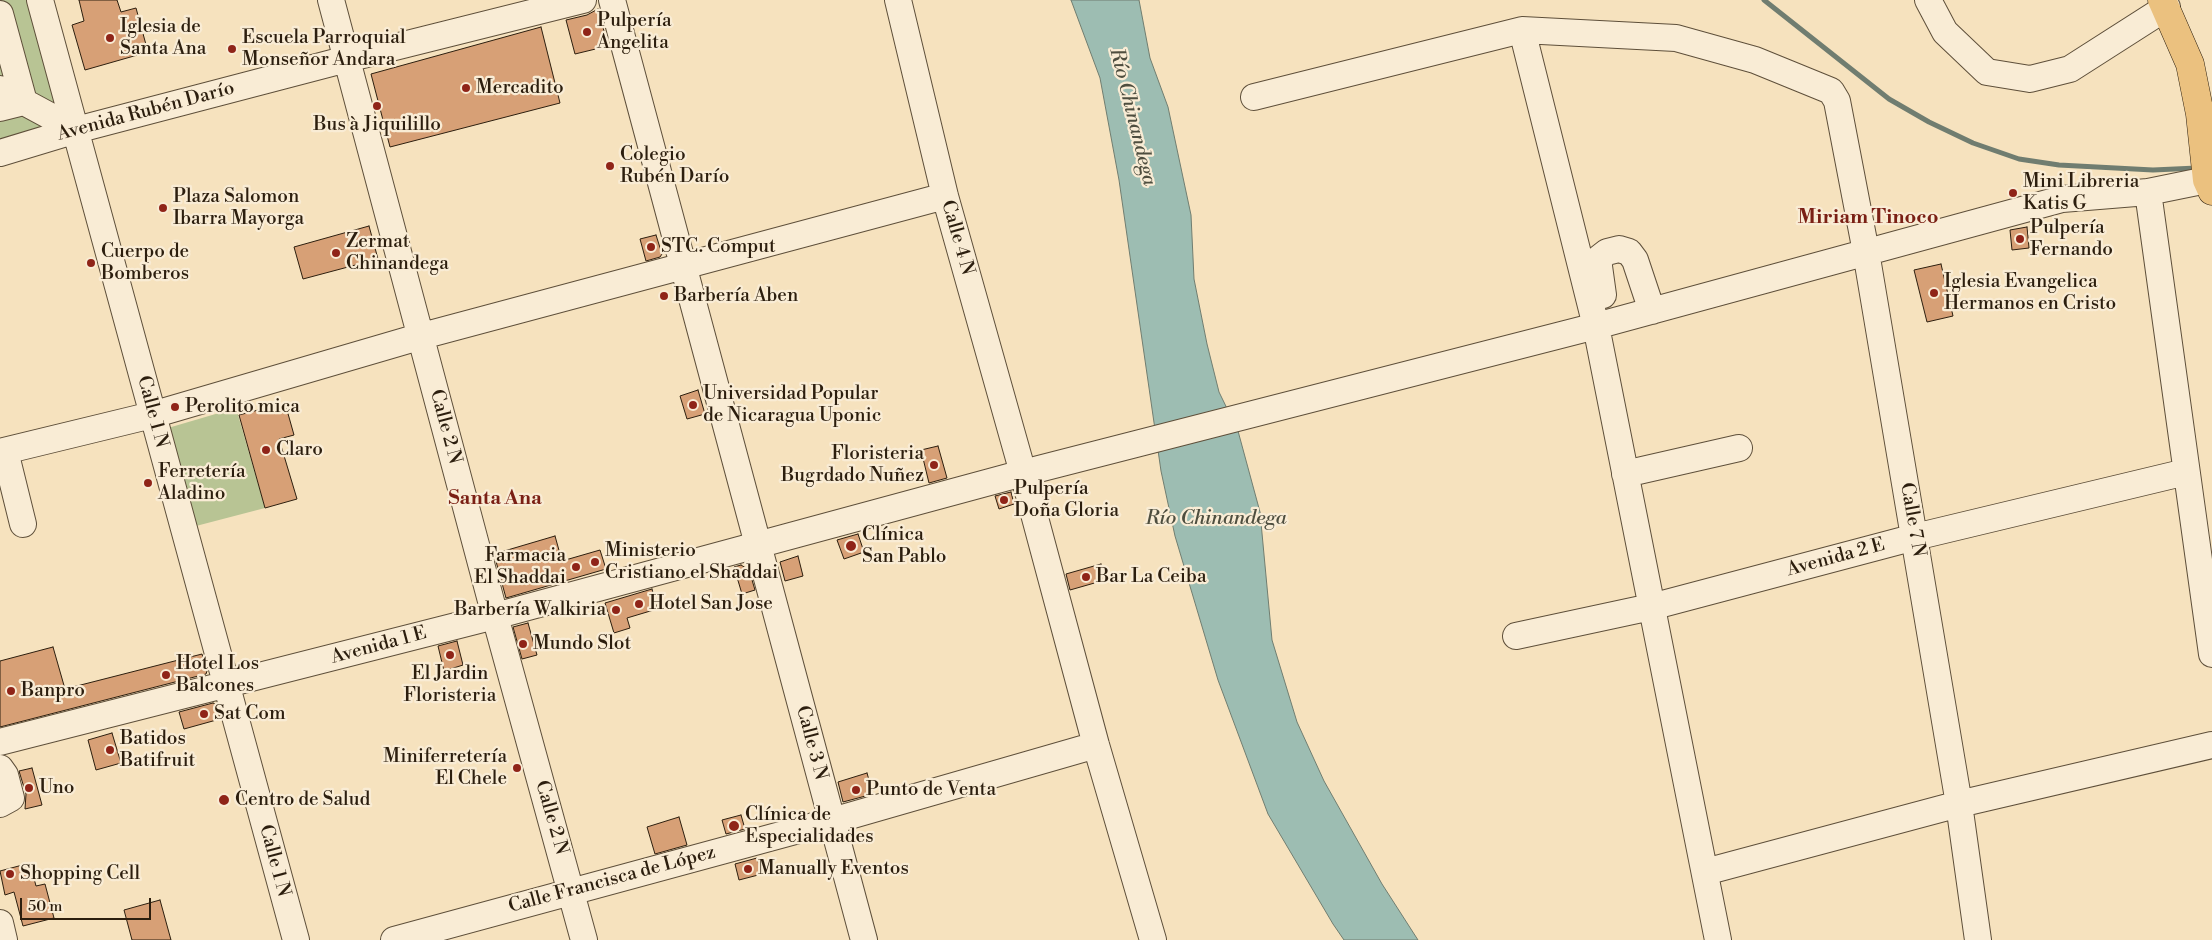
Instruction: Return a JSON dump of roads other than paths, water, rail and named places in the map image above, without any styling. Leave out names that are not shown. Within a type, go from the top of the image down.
[{"type":"main road","points":[[2164,4],[2190,64],[2200,114],[2210,185]]},
{"type":"street","points":[[12,105],[0,13],[40,0]]},
{"type":"street","name":"Calle 1 N","points":[[40,0],[296,940]]},
{"type":"street","name":"Calle 2 N","points":[[331,0],[495,616],[584,940]]},
{"type":"street","name":"Avenida Rubén Darío","points":[[0,153],[76,130],[583,0]]},
{"type":"street","name":"Calle 3 N","points":[[612,0],[864,940]]},
{"type":"street","name":"Calle 4 N","points":[[898,0],[945,196],[1023,473],[1096,744],[1153,940]]},
{"type":"street","points":[[1928,0],[1945,32],[1987,72],[2030,79],[2070,69],[2164,4]]},
{"type":"street","points":[[1254,97],[1522,30],[1603,324]]},
{"type":"street","name":"Calle 7 N","points":[[1522,30],[1676,38],[1755,60],[1830,91],[1836,101],[1866,252],[1915,537],[1959,804],[1978,940]]},
{"type":"street","points":[[0,89],[12,105],[76,130]]},
{"type":"street","name":"Avenida 1 E","points":[[0,742],[227,686],[495,616],[1023,473],[1603,324],[2062,199],[2210,185]]},
{"type":"street","points":[[2148,192],[2212,654]]},
{"type":"street","points":[[23,524],[3,452],[152,415],[422,336],[684,264],[945,196]]},
{"type":"street","points":[[1652,310],[1635,260],[1628,252],[1619,249],[1608,252],[1598,259],[1603,324],[1625,474],[1706,872],[1718,940]]},
{"type":"street","points":[[1625,474],[1739,448]]},
{"type":"street","name":"Avenida 2 E","points":[[1516,636],[1651,607],[1915,537],[2186,472]]},
{"type":"street","points":[[832,821],[1096,744]]},
{"type":"street","points":[[1706,872],[1959,804],[2212,745]]},
{"type":"street","points":[[0,768],[5,775],[11,798],[0,804]]},
{"type":"street","name":"Calle Francisca de López","points":[[394,940],[571,890],[832,821]]},
{"type":"water","name":"Río Chinandega","points":[[1071,0],[1139,0],[1150,58],[1168,107],[1191,215],[1194,279],[1207,344],[1219,392],[1238,431],[1260,512],[1272,640],[1297,722],[1324,781],[1382,884],[1418,940],[1344,940],[1268,814],[1218,680],[1175,536],[1161,471],[1119,180],[1100,78]]},
{"type":"waterway","points":[[1764,0],[1889,99],[1929,122],[1973,143],[2019,159],[2059,165],[2153,170],[2197,168]]},
{"type":"place","name":"Pulpería Angelita","points":[[587,32]]},
{"type":"place","name":"Iglesia de Santa Ana","points":[[110,38]]},
{"type":"place","name":"Escuela Parroquial Monseñor Andara","points":[[232,49]]},
{"type":"place","name":"Mercadito","points":[[466,88]]},
{"type":"place","name":"Bus à Jiquilillo","points":[[377,106]]},
{"type":"place","name":"Colegio Rubén Darío","points":[[610,166]]},
{"type":"place","name":"Mini Libreria Katis G","points":[[2013,193]]},
{"type":"place","name":"Plaza Salomon Ibarra Mayorga","points":[[163,208]]},
{"type":"place","name":"Pulpería Fernando","points":[[2020,239]]},
{"type":"place","name":"STC. Comput","points":[[651,247]]},
{"type":"place","name":"Zermat Chinandega","points":[[336,253]]},
{"type":"place","name":"Cuerpo de Bomberos","points":[[91,263]]},
{"type":"place","name":"Iglesia Evangelica Hermanos en Cristo","points":[[1934,293]]},
{"type":"place","name":"Barbería Aben","points":[[664,296]]},
{"type":"place","name":"Universidad Popular de Nicaragua Uponic","points":[[693,405]]},
{"type":"place","name":"Perolito mica","points":[[175,407]]},
{"type":"place","name":"Claro","points":[[266,450]]},
{"type":"place","name":"Floristeria Bugrdado Nuñez","points":[[934,465]]},
{"type":"place","name":"Ferretería Aladino","points":[[148,483]]},
{"type":"place","name":"Pulpería Doña Gloria","points":[[1004,500]]},
{"type":"place","name":"Clínica San Pablo","points":[[851,546]]},
{"type":"place","name":"Ministerio Cristiano el Shaddai","points":[[595,562]]},
{"type":"place","name":"Farmacia El Shaddai","points":[[576,567]]},
{"type":"place","name":"Bar La Ceiba","points":[[1086,577]]},
{"type":"place","name":"Hotel San Jose","points":[[639,604]]},
{"type":"place","name":"Barbería Walkiria","points":[[616,610]]},
{"type":"place","name":"Mundo Slot","points":[[523,644]]},
{"type":"place","name":"El Jardin Floristeria","points":[[450,655]]},
{"type":"place","name":"Hotel Los Balcones","points":[[166,675]]},
{"type":"place","name":"Banpro","points":[[11,691]]},
{"type":"place","name":"Sat Com","points":[[204,714]]},
{"type":"place","name":"Batidos Batifruit","points":[[110,750]]},
{"type":"place","name":"Miniferretería El Chele","points":[[517,768]]},
{"type":"place","name":"Uno","points":[[29,788]]},
{"type":"place","name":"Punto de Venta","points":[[856,790]]},
{"type":"place","name":"Centro de Salud","points":[[224,800]]},
{"type":"place","name":"Clínica de Especialidades","points":[[734,826]]},
{"type":"place","name":"Manually Eventos","points":[[748,869]]},
{"type":"place","name":"Shopping Cell","points":[[10,874]]},
{"type":"district","name":"Miriam Tinoco","points":[[1868,218]]},
{"type":"district","name":"Santa Ana","points":[[495,499]]}]
